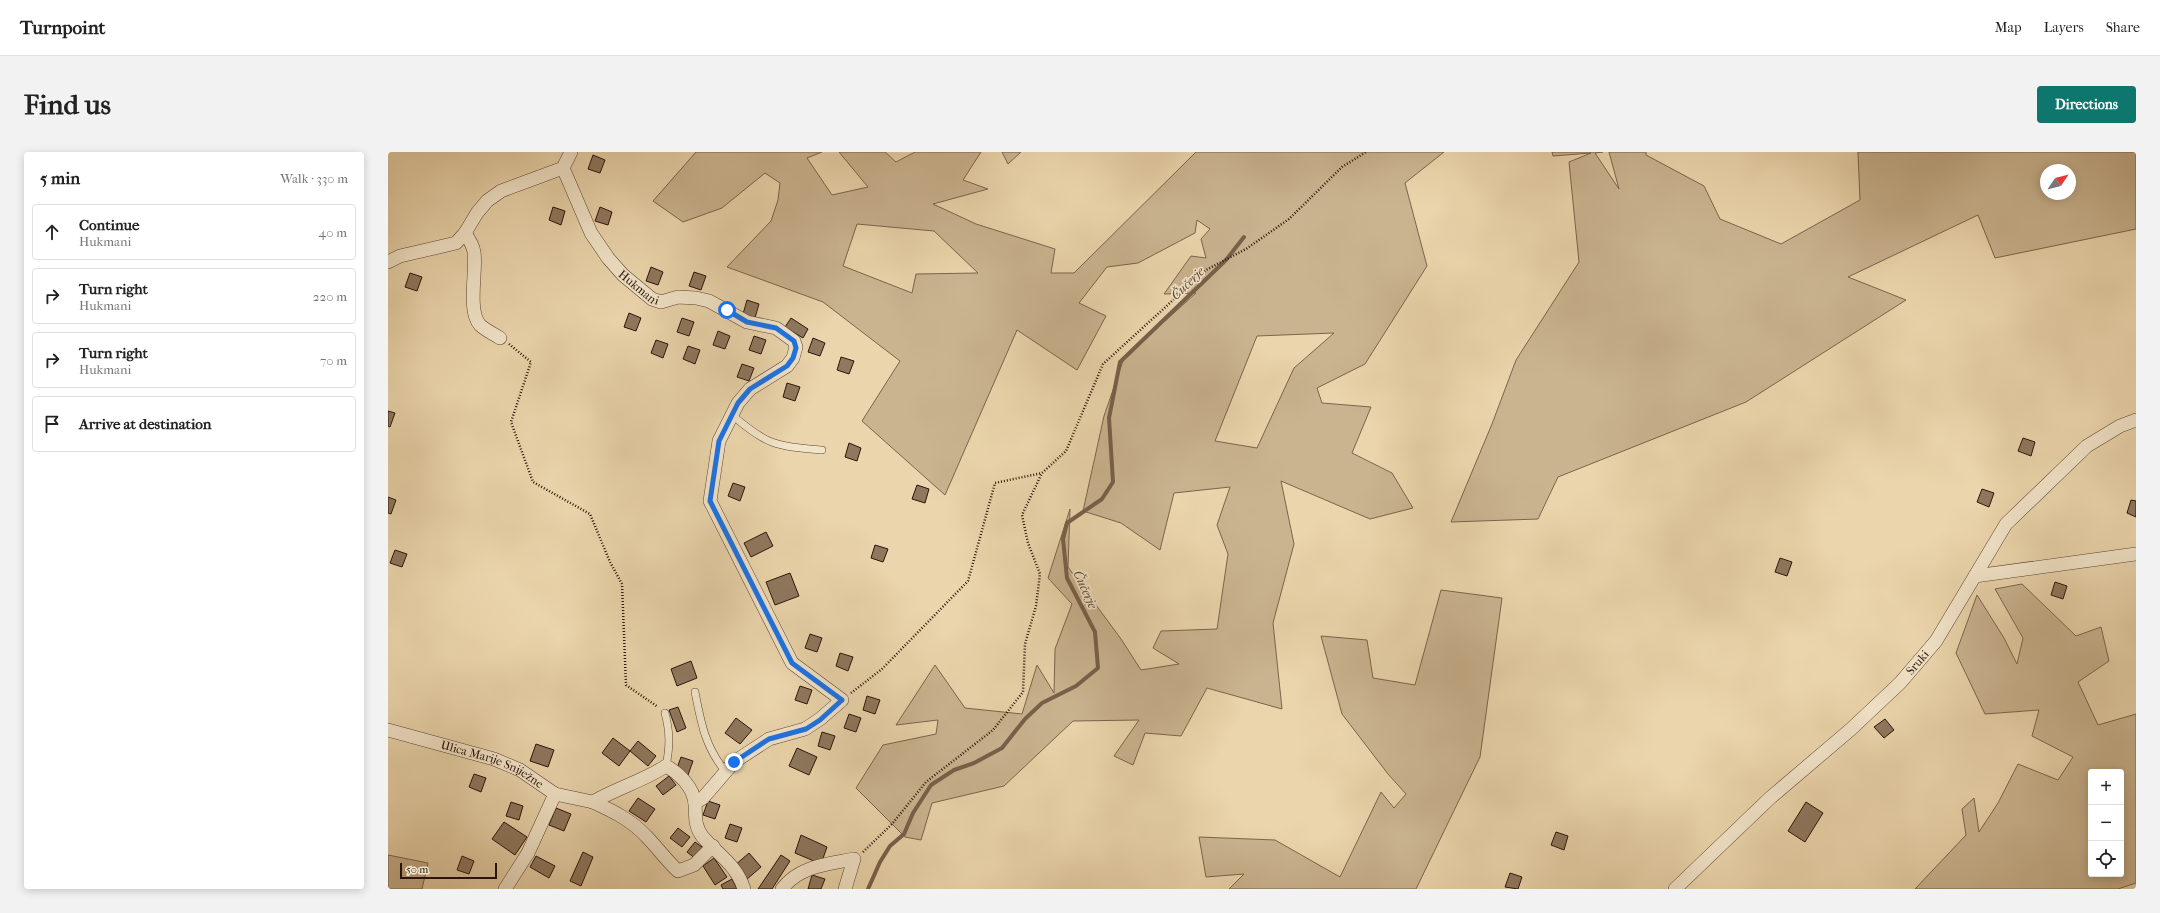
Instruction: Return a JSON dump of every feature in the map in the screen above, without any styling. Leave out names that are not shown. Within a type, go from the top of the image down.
[{"type":"street","points":[[388,262],[400,256],[456,243],[465,233],[477,213],[487,201],[500,191],[563,168],[571,152]]},
{"type":"street","name":"Hukmani","points":[[563,168],[591,233],[608,258],[623,275],[652,299],[661,302],[684,298],[709,301],[747,322],[776,328],[794,341],[796,348],[793,358],[787,366],[743,395],[732,415],[719,441],[710,501],[792,663],[842,700]]},
{"type":"street","points":[[465,233],[474,251],[475,263],[472,289],[476,319],[481,325],[500,338]]},
{"type":"street","name":"Sruki","points":[[1675,889],[1770,798],[1850,730],[1900,683],[1936,641],[2006,524],[2087,446],[2120,426],[2136,420]]},
{"type":"street","points":[[1975,576],[2136,554]]},
{"type":"street","points":[[695,803],[703,798],[734,762],[769,739],[806,729],[820,720],[842,700]]},
{"type":"street","name":"Ulica Marije Sniježne","points":[[388,730],[494,759],[520,770],[554,794],[593,802],[622,816],[646,835],[678,871],[694,866],[713,846]]},
{"type":"street","points":[[593,802],[609,793],[637,783],[666,766],[685,782],[692,792],[695,803],[696,825],[703,836],[726,858],[742,880],[744,889]]},
{"type":"street","points":[[505,889],[528,853],[554,794]]},
{"type":"street","points":[[782,889],[788,881],[799,873],[830,862],[854,859],[845,889]]},
{"type":"lane","points":[[732,415],[754,434],[778,446],[822,450]]},
{"type":"lane","points":[[695,692],[706,742],[725,771]]},
{"type":"lane","points":[[665,713],[669,731],[670,746],[666,766]]},
{"type":"path","points":[[854,859],[892,824],[926,782],[993,730],[1023,692],[1025,644],[1036,606],[1040,574],[1028,543],[1022,515],[1042,473],[1066,451],[1103,364],[1206,270],[1246,249],[1289,219],[1342,168],[1366,152]]},
{"type":"path","points":[[500,338],[531,362],[511,422],[533,482],[590,514],[610,562],[622,584],[626,685],[665,713]]},
{"type":"path","points":[[842,700],[882,669],[968,582],[995,483],[1042,473]]},
{"type":"shaded area","points":[[696,152],[822,152],[807,158],[832,195],[868,187],[839,152],[885,152],[896,162],[915,152],[981,152],[963,180],[988,189],[933,204],[976,224],[1055,249],[1051,273],[1074,273],[1196,152],[1444,152],[1405,183],[1427,266],[1365,364],[1317,388],[1322,403],[1371,407],[1352,453],[1392,473],[1413,508],[1370,519],[1281,481],[1294,544],[1273,623],[1282,709],[1207,688],[1181,736],[1145,733],[1133,765],[1114,756],[1139,720],[1073,721],[1004,786],[932,803],[921,840],[905,837],[856,788],[883,745],[936,734],[938,720],[896,725],[935,665],[965,708],[1022,714],[1037,665],[1054,693],[1055,649],[1072,604],[1048,578],[1070,509],[1068,567],[1121,639],[1141,670],[1179,664],[1153,648],[1161,631],[1217,629],[1228,554],[1217,525],[1230,487],[1174,493],[1160,550],[1121,523],[1083,511],[1104,416],[1124,358],[1196,293],[1164,294],[1191,256],[1206,258],[1201,239],[1210,229],[1197,220],[1195,233],[1138,263],[1107,267],[1079,303],[1106,316],[1077,370],[1017,330],[945,495],[862,421],[900,361],[823,302],[727,267],[771,221],[778,200],[780,183],[765,173],[722,208],[683,222],[653,201]],"holes":[[[857,224],[934,231],[978,273],[916,274],[912,293],[843,266]],[[1334,333],[1294,368],[1257,448],[1215,441],[1257,336]]]},
{"type":"shaded area","points":[[1002,152],[1021,152],[1008,164]]},
{"type":"shaded area","points":[[1552,152],[1603,152],[1595,153],[1619,189],[1609,152],[1646,152],[1646,155],[1704,186],[1720,219],[1781,244],[1860,200],[1858,152],[2136,152],[2136,229],[1995,258],[1978,215],[1848,277],[1906,300],[1746,402],[1558,477],[1538,519],[1451,522],[1492,424],[1516,360],[1579,262],[1569,162],[1591,153],[1553,156]]},
{"type":"shaded area","points":[[2022,584],[2076,636],[2101,627],[2109,661],[2078,682],[2098,725],[2136,714],[2136,883],[2118,889],[1915,889],[1966,835],[1962,809],[1974,798],[1979,832],[1998,803],[2018,764],[2058,780],[2073,757],[2032,736],[2039,710],[1985,714],[1956,653],[1977,595],[2004,638],[2017,664],[2023,638],[1995,589]]},
{"type":"shaded area","points":[[1441,590],[1502,598],[1480,757],[1416,889],[1229,889],[1244,874],[1206,877],[1199,837],[1275,840],[1340,877],[1381,792],[1394,808],[1406,794],[1388,774],[1342,714],[1321,636],[1367,640],[1373,678],[1415,685]]},
{"type":"shaded area","points":[[388,855],[428,863],[422,889],[388,889]]},
{"type":"building","points":[[593,155],[605,160],[600,173],[588,169]]},
{"type":"building","points":[[553,207],[565,211],[561,225],[549,220]]},
{"type":"building","points":[[600,207],[612,212],[608,225],[595,221]]},
{"type":"building","points":[[651,267],[663,272],[658,285],[646,281]]},
{"type":"building","points":[[694,272],[706,276],[701,290],[689,286]]},
{"type":"building","points":[[410,273],[422,277],[417,291],[405,287]]},
{"type":"building","points":[[747,300],[759,304],[755,318],[743,314]]},
{"type":"building","points":[[629,313],[641,318],[636,331],[624,327]]},
{"type":"building","points":[[682,318],[694,322],[689,336],[677,332]]},
{"type":"building","points":[[791,318],[808,329],[803,338],[785,327]]},
{"type":"building","points":[[718,331],[730,336],[725,349],[713,345]]},
{"type":"building","points":[[754,336],[766,340],[761,354],[749,350]]},
{"type":"building","points":[[813,338],[825,343],[820,356],[808,352]]},
{"type":"building","points":[[656,340],[668,344],[663,358],[651,353]]},
{"type":"building","points":[[688,346],[700,350],[695,364],[683,359]]},
{"type":"building","points":[[841,357],[854,361],[849,374],[837,370]]},
{"type":"building","points":[[742,364],[754,368],[749,381],[737,377]]},
{"type":"building","points":[[787,383],[800,387],[795,401],[783,397]]},
{"type":"building","points":[[388,411],[395,413],[390,427],[388,426]]},
{"type":"building","points":[[2023,438],[2035,442],[2031,456],[2018,451]]},
{"type":"building","points":[[849,443],[861,448],[857,461],[845,457]]},
{"type":"building","points":[[733,483],[745,487],[740,501],[728,496]]},
{"type":"building","points":[[917,485],[929,489],[925,503],[912,499]]},
{"type":"building","points":[[1982,489],[1994,493],[1989,507],[1977,502]]},
{"type":"building","points":[[388,497],[396,500],[391,514],[388,513]]},
{"type":"building","points":[[2131,500],[2136,501],[2136,517],[2127,513]]},
{"type":"building","points":[[766,532],[773,546],[751,557],[744,543]]},
{"type":"building","points":[[875,545],[888,549],[883,562],[871,558]]},
{"type":"building","points":[[395,550],[407,554],[402,567],[390,563]]},
{"type":"building","points":[[1780,558],[1792,562],[1787,576],[1775,572]]},
{"type":"building","points":[[790,573],[799,596],[775,605],[766,582]]},
{"type":"building","points":[[2055,582],[2067,586],[2063,599],[2051,595]]},
{"type":"building","points":[[810,634],[822,638],[817,652],[805,648]]},
{"type":"building","points":[[840,653],[853,657],[848,671],[836,666]]},
{"type":"building","points":[[691,661],[697,678],[677,686],[671,669]]},
{"type":"building","points":[[800,686],[812,690],[807,704],[795,700]]},
{"type":"building","points":[[867,696],[880,700],[875,714],[863,710]]},
{"type":"building","points":[[678,707],[686,728],[677,732],[669,710]]},
{"type":"building","points":[[849,714],[861,718],[856,732],[844,728]]},
{"type":"building","points":[[736,718],[752,730],[740,744],[725,733]]},
{"type":"building","points":[[1885,719],[1894,730],[1884,738],[1874,727]]},
{"type":"building","points":[[822,732],[835,736],[830,750],[818,746]]},
{"type":"building","points":[[613,738],[630,751],[619,766],[602,753]]},
{"type":"building","points":[[638,741],[656,756],[648,766],[630,751]]},
{"type":"building","points":[[536,744],[554,750],[548,767],[530,761]]},
{"type":"building","points":[[797,748],[817,757],[809,775],[789,766]]},
{"type":"building","points":[[681,757],[693,761],[688,775],[676,771]]},
{"type":"building","points":[[474,774],[486,778],[481,792],[469,787]]},
{"type":"building","points":[[669,776],[676,785],[663,795],[656,786]]},
{"type":"building","points":[[638,798],[655,809],[646,822],[629,811]]},
{"type":"building","points":[[708,801],[720,805],[715,819],[703,815]]},
{"type":"building","points":[[511,802],[523,806],[519,820],[506,816]]},
{"type":"building","points":[[1806,802],[1823,813],[1805,842],[1788,831]]},
{"type":"building","points":[[556,808],[571,814],[564,831],[549,825]]},
{"type":"building","points":[[504,822],[527,837],[515,855],[492,839]]},
{"type":"building","points":[[730,824],[742,828],[737,842],[725,838]]},
{"type":"building","points":[[678,828],[690,837],[682,847],[670,838]]},
{"type":"building","points":[[1556,832],[1568,836],[1564,850],[1551,845]]},
{"type":"building","points":[[801,835],[827,847],[821,864],[795,853]]},
{"type":"building","points":[[695,842],[705,849],[697,860],[687,852]]},
{"type":"building","points":[[583,852],[593,857],[581,886],[570,881]]},
{"type":"building","points":[[749,853],[761,867],[746,880],[734,866]]},
{"type":"building","points":[[781,855],[790,861],[772,889],[758,889]]},
{"type":"building","points":[[462,856],[474,861],[469,874],[457,870]]},
{"type":"building","points":[[536,856],[555,866],[549,878],[530,867]]},
{"type":"building","points":[[714,858],[727,877],[715,885],[703,866]]},
{"type":"building","points":[[1510,873],[1522,877],[1518,889],[1505,887]]},
{"type":"building","points":[[812,875],[825,879],[821,889],[808,889]]},
{"type":"building","points":[[732,879],[737,889],[723,889],[721,885]]},
{"type":"waterway","name":"Čučerje","points":[[868,889],[880,862],[890,846],[904,834],[913,813],[931,785],[954,770],[974,763],[1002,748],[1025,719],[1042,703],[1076,686],[1098,668],[1095,632],[1067,578],[1063,539],[1067,523],[1102,499],[1113,482],[1109,418],[1120,362],[1226,260],[1244,237]]},
{"type":"route","points":[[727,310],[747,322],[776,328],[794,341],[796,348],[793,358],[787,366],[759,382],[743,395],[738,403],[719,441],[710,501],[792,663],[842,700],[820,720],[806,729],[769,739],[734,762]]}]
